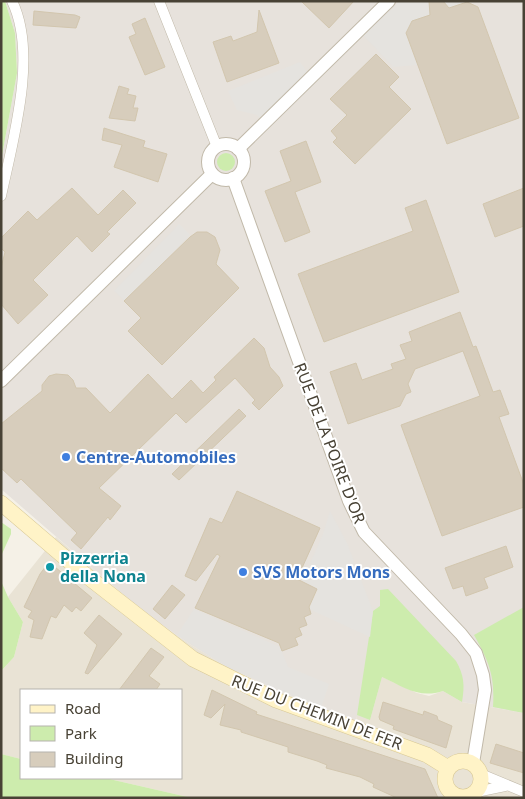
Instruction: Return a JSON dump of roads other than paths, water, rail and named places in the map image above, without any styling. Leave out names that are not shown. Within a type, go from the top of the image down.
[{"type":"main road","name":"RUE DU CHEMIN DE FER","points":[[1,502],[83,574],[192,659],[270,697],[427,755],[448,768]]},
{"type":"main road","points":[[457,761],[472,766],[480,786],[464,796],[450,792],[445,783],[448,768],[457,761]]},
{"type":"street","points":[[1,196],[24,73],[22,32],[12,1]]},
{"type":"street","points":[[160,1],[217,147]]},
{"type":"street","points":[[238,149],[389,1]]},
{"type":"street","points":[[228,145],[238,149],[242,154],[243,165],[238,175],[222,180],[212,174],[208,159],[217,147],[228,145]]},
{"type":"street","points":[[1,381],[212,174]]},
{"type":"street","name":"RUE DE LA POIRE D'OR","points":[[233,178],[349,501],[364,532],[462,634],[476,653],[484,675],[485,690],[472,766]]},
{"type":"street","points":[[472,766],[505,786],[524,792]]},
{"type":"street","points":[[464,796],[505,786]]},
{"type":"place","name":"Centre-Automobiles","points":[[66,457]]},
{"type":"place","name":"Pizzerria della Nona","points":[[50,567]]},
{"type":"place","name":"SVS Motors Mons","points":[[243,572]]}]
